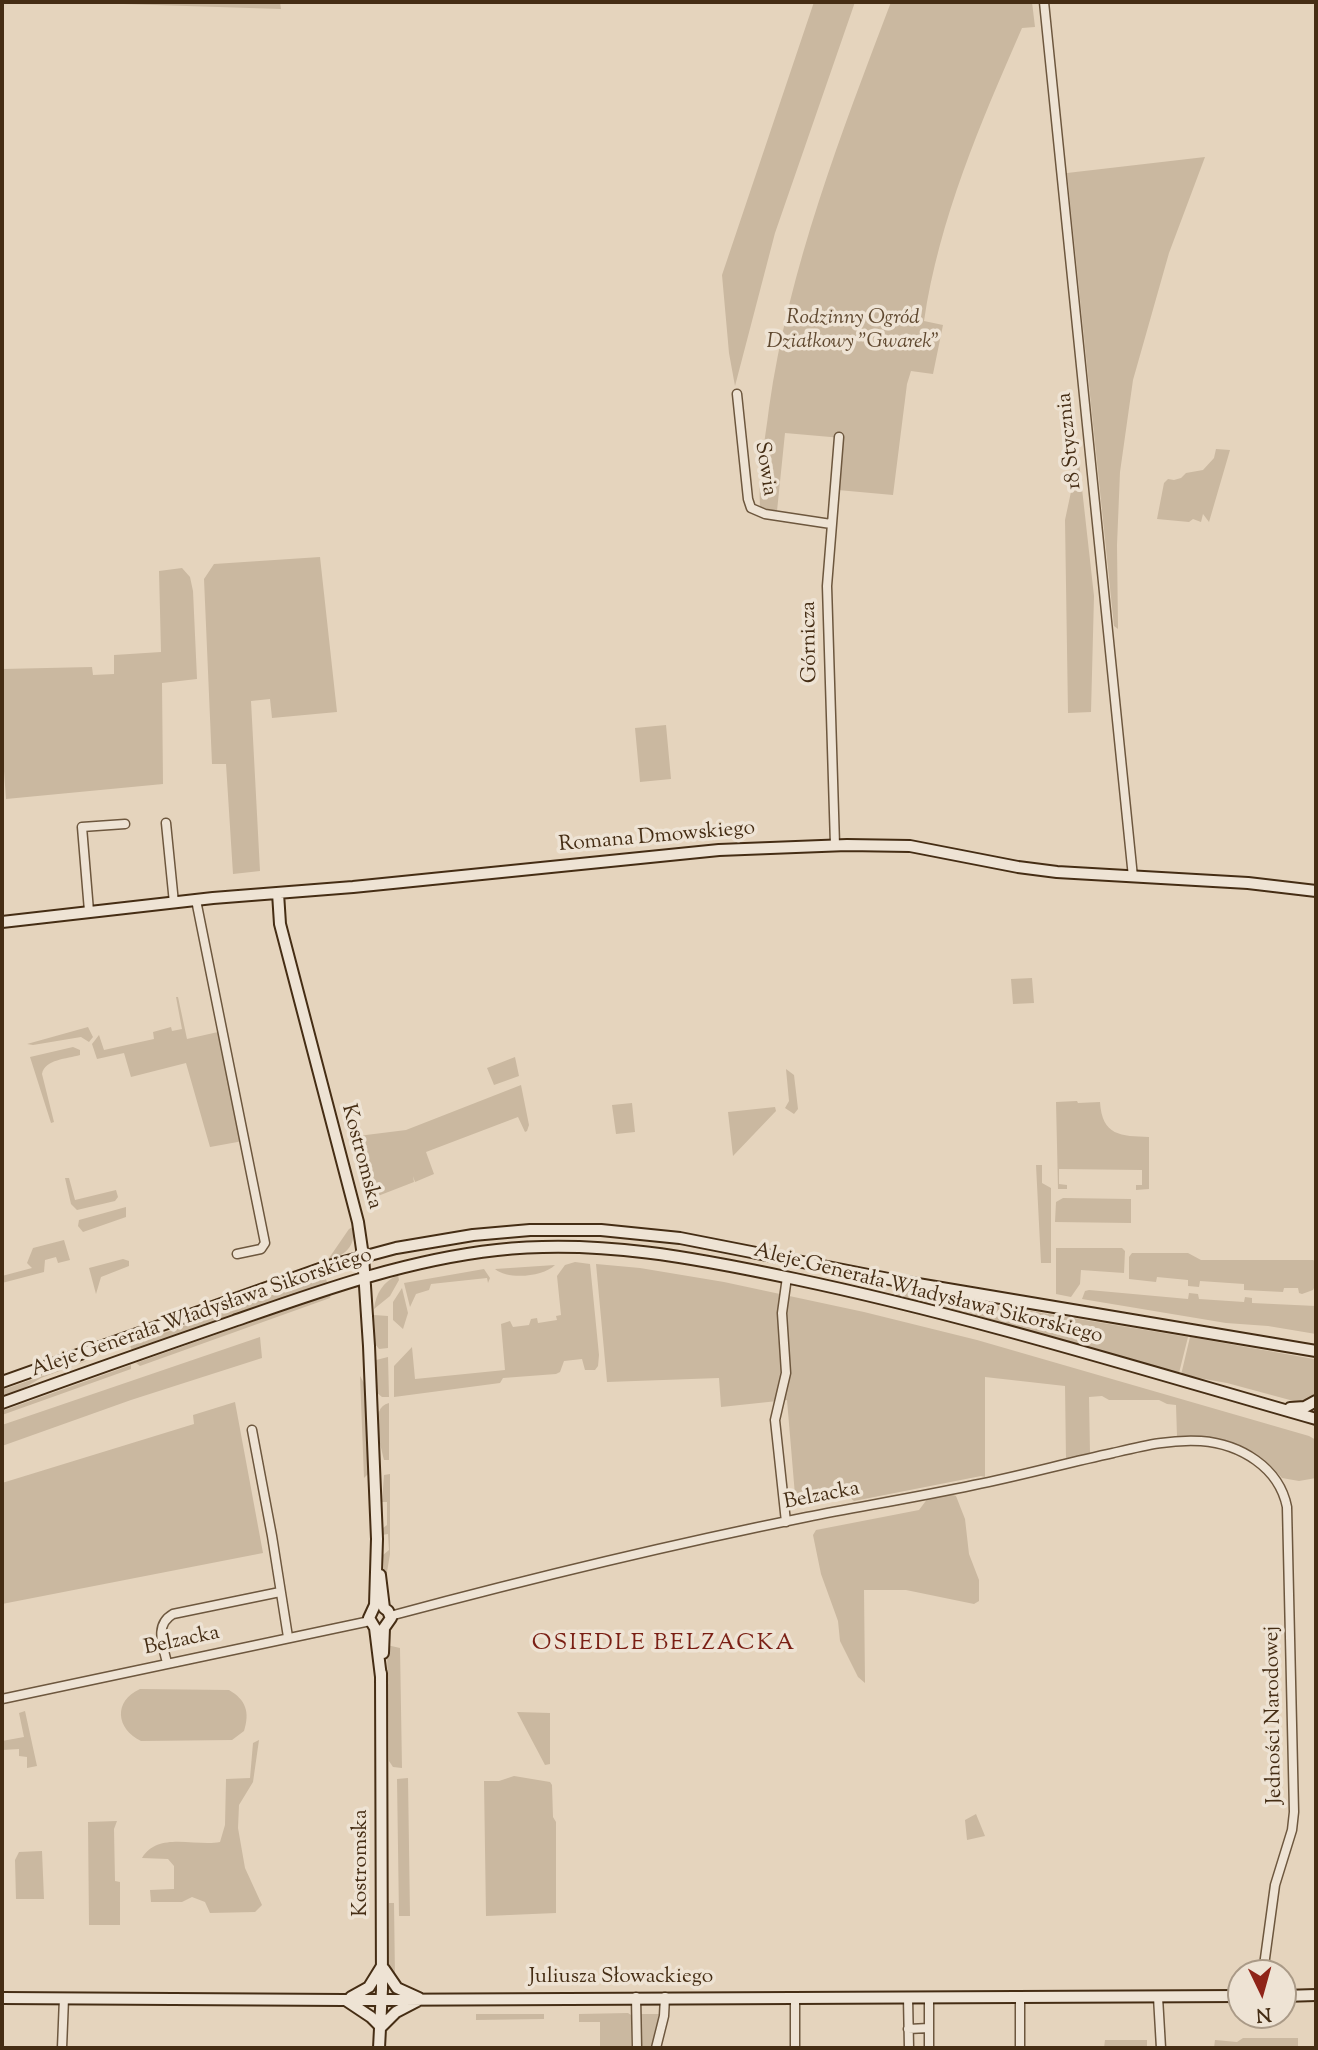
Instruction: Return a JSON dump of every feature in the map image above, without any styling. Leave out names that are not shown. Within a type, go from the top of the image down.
[{"type":"street","name":"18 Stycznia","points":[[1044,2],[1133,877]]},
{"type":"street","name":"Sowia","points":[[737,394],[751,508],[762,514],[831,524]]},
{"type":"street","name":"Górnicza","points":[[835,845],[827,623],[831,524],[839,438]]},
{"type":"street","points":[[166,823],[174,903]]},
{"type":"street","points":[[89,911],[82,827],[125,824]]},
{"type":"street","name":"Romana Dmowskiego","points":[[2,922],[196,900],[719,850],[835,845],[911,846],[1025,868],[1289,886],[1316,891]]},
{"type":"street","name":"Kostromska","points":[[278,893],[280,924],[357,1219],[363,1256],[377,1562],[383,1611]]},
{"type":"street","points":[[196,900],[265,1243],[261,1249],[237,1254]]},
{"type":"street","name":"Aleje Generała Władysława Sikorskiego","points":[[2,1382],[325,1267],[363,1256],[473,1235],[530,1230],[601,1230],[680,1238],[904,1282],[1316,1351]]},
{"type":"street","name":"Aleje Generała Władysława Sikorskiego","points":[[2,1403],[365,1277],[497,1250],[575,1247],[686,1256],[787,1277],[934,1312],[1316,1419]]},
{"type":"street","points":[[786,1522],[775,1420],[786,1373],[782,1313],[787,1277]]},
{"type":"street","points":[[96,1369],[105,1359],[103,1345]]},
{"type":"street","points":[[1304,1349],[1316,1357]]},
{"type":"street","points":[[1273,1407],[1297,1408],[1316,1401]]},
{"type":"street","points":[[252,1430],[275,1548],[288,1637]]},
{"type":"street","name":"Belzacka","points":[[383,1611],[495,1589],[786,1522],[921,1496],[1161,1442],[1203,1441],[1226,1445],[1259,1463]]},
{"type":"street","name":"Jedności Narodowej","points":[[1259,1463],[1280,1483],[1287,1507],[1294,1812],[1292,1830],[1275,1885],[1265,1959]]},
{"type":"street","points":[[167,1663],[161,1628],[173,1614],[281,1592]]},
{"type":"street","points":[[383,1611],[390,1623],[376,1625],[370,1615],[383,1611]]},
{"type":"street","name":"Kostromska","points":[[376,1625],[381,1677],[382,1999],[379,2048]]},
{"type":"street","name":"Belzacka","points":[[2,1699],[288,1637],[376,1625]]},
{"type":"street","points":[[344,2000],[369,1987],[382,1966],[397,1988],[421,1999]]},
{"type":"street","points":[[1297,1996],[1316,1995]]},
{"type":"street","name":"Juliusza Słowackiego","points":[[2,1998],[344,2000],[1227,1996]]},
{"type":"street","points":[[636,1997],[637,2048]]},
{"type":"street","points":[[656,2048],[664,2016],[665,1997]]},
{"type":"street","points":[[795,1997],[795,2048]]},
{"type":"street","points":[[908,1997],[909,2048]]},
{"type":"street","points":[[1020,1997],[1020,2048]]},
{"type":"street","points":[[1158,1997],[1161,2048]]},
{"type":"street","points":[[62,2048],[64,1998]]},
{"type":"street","points":[[929,1998],[929,2048]]},
{"type":"street","points":[[344,2000],[358,2006],[381,2027],[396,2012],[421,1999]]},
{"type":"street","points":[[908,2029],[929,2028]]},
{"type":"green space","points":[[280,2],[281,9],[92,3]]},
{"type":"green space","name":"Rodzinny Ogród Działkowy \"Gwarek\"","points":[[814,2],[855,2],[775,233],[735,386],[729,353],[722,275]]},
{"type":"green space","name":"Rodzinny Ogród Działkowy \"Gwarek\"","points":[[891,2],[1032,2],[1035,27],[1022,28],[977,135],[951,208],[940,245],[924,321],[943,325],[933,374],[911,371],[907,384],[893,495],[838,490],[842,438],[785,433],[777,511],[760,508],[761,470],[769,408],[789,304],[836,151]]},
{"type":"green space","points":[[1205,157],[1169,253],[1133,380],[1120,472],[1118,629],[1114,626],[1067,173]]},
{"type":"green space","points":[[1076,435],[1094,596],[1091,712],[1068,713],[1065,520],[1072,487]]},
{"type":"green space","points":[[1216,449],[1230,450],[1209,522],[1203,514],[1201,522],[1193,519],[1189,522],[1157,519],[1164,483],[1168,479],[1181,478],[1186,473],[1203,470],[1214,458]]},
{"type":"green space","points":[[320,557],[337,712],[272,718],[270,699],[251,701],[260,871],[233,874],[226,764],[212,764],[204,579],[214,564]]},
{"type":"green space","points":[[182,568],[190,577],[193,591],[197,679],[162,683],[163,784],[6,799],[2,743],[2,669],[92,667],[93,675],[114,674],[114,655],[161,652],[159,571]]},
{"type":"green space","points":[[666,725],[671,779],[640,782],[635,728]]},
{"type":"green space","points":[[1032,978],[1034,1003],[1013,1004],[1011,979]]},
{"type":"green space","points":[[176,997],[187,1039],[218,1032],[218,1022],[243,1141],[210,1147],[186,1063],[131,1077],[124,1053],[97,1059],[92,1044],[99,1035],[104,1050],[154,1039],[153,1032],[171,1027],[172,1031],[182,1029]]},
{"type":"green space","points":[[88,1027],[93,1037],[89,1042],[81,1037],[27,1044]]},
{"type":"green space","points":[[73,1047],[80,1050],[80,1055],[52,1062],[42,1074],[54,1122],[51,1123],[30,1057]]},
{"type":"green space","points":[[515,1057],[519,1076],[494,1085],[487,1068]]},
{"type":"green space","points":[[786,1069],[794,1075],[798,1109],[794,1114],[785,1108],[789,1101]]},
{"type":"green space","points":[[521,1085],[529,1125],[527,1131],[525,1132],[518,1117],[426,1152],[434,1174],[415,1182],[413,1176],[414,1182],[365,1201],[350,1137],[406,1130]]},
{"type":"green space","points":[[1056,1102],[1100,1102],[1105,1122],[1115,1132],[1149,1137],[1149,1189],[1136,1190],[1136,1185],[1142,1185],[1142,1170],[1059,1169],[1059,1184],[1067,1185],[1067,1189],[1058,1189]]},
{"type":"green space","points":[[632,1103],[635,1132],[616,1134],[612,1105]]},
{"type":"green space","points":[[775,1107],[776,1111],[733,1156],[728,1112]]},
{"type":"green space","points":[[1036,1165],[1042,1165],[1042,1183],[1051,1188],[1051,1263],[1041,1263]]},
{"type":"green space","points":[[65,1178],[69,1178],[75,1200],[116,1190],[118,1197],[115,1201],[77,1210],[71,1204]]},
{"type":"green space","points":[[1063,1198],[1131,1199],[1131,1223],[1055,1222],[1056,1202]]},
{"type":"green space","points":[[126,1207],[126,1217],[83,1232],[78,1226],[79,1220]]},
{"type":"green space","points":[[353,1227],[353,1240],[348,1249],[327,1261],[349,1229]]},
{"type":"green space","points":[[64,1240],[70,1260],[58,1263],[56,1257],[45,1260],[44,1272],[2,1283],[2,1276],[32,1268],[27,1263],[33,1248]]},
{"type":"green space","points":[[1056,1248],[1122,1248],[1125,1251],[1124,1273],[1081,1270],[1080,1284],[1071,1297],[1056,1294]]},
{"type":"green space","points":[[1132,1253],[1188,1253],[1201,1260],[1313,1260],[1315,1286],[1313,1290],[1302,1294],[1298,1288],[1284,1288],[1283,1292],[1244,1290],[1244,1284],[1200,1281],[1199,1287],[1188,1286],[1188,1280],[1157,1277],[1156,1282],[1129,1279],[1129,1257]]},
{"type":"green space","points":[[123,1259],[129,1261],[129,1266],[101,1277],[96,1294],[89,1268]]},
{"type":"green space","points":[[575,1262],[590,1264],[599,1355],[595,1370],[585,1370],[582,1359],[564,1361],[560,1372],[556,1374],[503,1378],[500,1383],[394,1397],[394,1366],[412,1347],[415,1379],[505,1370],[501,1324],[510,1321],[513,1327],[529,1325],[531,1319],[537,1318],[538,1323],[557,1320],[556,1316],[561,1315],[557,1276],[565,1265]]},
{"type":"green space","points":[[596,1264],[640,1268],[724,1282],[864,1312],[977,1340],[1309,1436],[1316,1440],[1316,1478],[1299,1481],[1282,1478],[1271,1466],[1226,1440],[1177,1436],[1176,1405],[1159,1400],[1109,1400],[1102,1396],[1089,1397],[1090,1453],[1066,1459],[1065,1386],[985,1377],[985,1477],[854,1501],[848,1496],[813,1503],[795,1495],[787,1400],[721,1407],[719,1378],[607,1382]]},
{"type":"green space","points":[[555,1265],[525,1276],[508,1275],[495,1269]]},
{"type":"green space","points":[[484,1269],[490,1278],[488,1283],[487,1278],[431,1284],[429,1290],[416,1294],[410,1307],[404,1283]]},
{"type":"green space","points":[[398,1275],[399,1280],[390,1296],[374,1309],[381,1289]]},
{"type":"green space","points":[[325,1276],[327,1282],[132,1351],[130,1345]]},
{"type":"green space","points":[[402,1288],[408,1313],[403,1329],[393,1320],[393,1302]]},
{"type":"green space","points":[[897,1289],[1188,1337],[1179,1373],[896,1296]]},
{"type":"green space","points":[[1085,1291],[1188,1299],[1189,1293],[1198,1294],[1199,1299],[1244,1302],[1245,1297],[1252,1298],[1252,1303],[1316,1306],[1316,1334],[1268,1326],[1226,1323],[1082,1299]]},
{"type":"green space","points":[[331,1294],[330,1298],[140,1366],[136,1363]]},
{"type":"green space","points":[[374,1315],[388,1316],[388,1348],[379,1349],[375,1344]]},
{"type":"green space","points":[[260,1337],[262,1358],[131,1400],[2,1446],[2,1425]]},
{"type":"green space","points":[[1190,1337],[1314,1359],[1316,1396],[1301,1403],[1227,1383],[1181,1375]]},
{"type":"green space","points":[[97,1357],[41,1378],[2,1397],[2,1390]]},
{"type":"green space","points":[[388,1357],[389,1397],[382,1397],[377,1393],[376,1360]]},
{"type":"green space","points":[[131,1365],[131,1369],[2,1415],[2,1411]]},
{"type":"green space","points":[[360,1376],[364,1383],[368,1474],[364,1478]]},
{"type":"green space","points":[[235,1402],[263,1553],[2,1604],[2,1483],[194,1424],[193,1415]]},
{"type":"green space","points":[[389,1403],[389,1460],[384,1460],[377,1419],[383,1406]]},
{"type":"green space","points":[[390,1474],[390,1554],[385,1584],[383,1555],[389,1550],[388,1534],[382,1535],[383,1528],[387,1525],[387,1502],[382,1502],[384,1475]]},
{"type":"green space","points":[[951,1494],[956,1496],[965,1519],[969,1554],[979,1580],[979,1601],[974,1604],[906,1590],[864,1590],[865,1683],[858,1677],[840,1641],[838,1621],[821,1574],[813,1535],[816,1530],[919,1510],[928,1498]]},
{"type":"green space","points":[[387,1645],[400,1648],[402,1768],[393,1767],[389,1761]]},
{"type":"green space","points":[[140,1689],[229,1690],[245,1707],[247,1718],[244,1731],[232,1740],[141,1741],[127,1730],[121,1715],[125,1700]]},
{"type":"green space","points":[[25,1711],[37,1766],[27,1768],[27,1757],[19,1756],[19,1749],[2,1750],[2,1741],[24,1737],[19,1713]]},
{"type":"green space","points":[[517,1712],[550,1713],[550,1764],[545,1765]]},
{"type":"green space","points":[[259,1740],[253,1782],[239,1805],[238,1828],[245,1868],[262,1905],[255,1912],[210,1913],[205,1902],[192,1897],[182,1902],[151,1902],[150,1890],[174,1889],[174,1866],[168,1859],[142,1858],[149,1850],[167,1842],[220,1842],[225,1825],[226,1779],[250,1778],[253,1743]]},
{"type":"green space","points":[[514,1776],[550,1782],[552,1785],[553,1817],[556,1822],[556,1913],[486,1916],[484,1781],[499,1781]]},
{"type":"green space","points":[[408,1778],[410,1916],[399,1916],[397,1779]]},
{"type":"green space","points":[[976,1814],[985,1836],[967,1840],[965,1820]]},
{"type":"green space","points":[[117,1821],[114,1829],[115,1881],[120,1882],[120,1925],[89,1925],[88,1822]]},
{"type":"green space","points":[[42,1851],[44,1899],[16,1899],[15,1860],[19,1852]]},
{"type":"green space","points":[[389,1903],[394,1903],[395,1978],[389,1965]]},
{"type":"green space","points":[[476,2014],[544,2014],[544,2019],[476,2020]]},
{"type":"green space","points":[[579,2014],[631,2015],[631,2048],[600,2048],[600,2022],[579,2022]]},
{"type":"green space","points":[[640,2014],[660,2014],[651,2048],[641,2048]]},
{"type":"green space","points":[[1243,2038],[1298,2038],[1298,2048],[1214,2048],[1215,2040],[1237,2042]]},
{"type":"green space","points":[[1105,2040],[1147,2040],[1147,2048],[1104,2048]]},
{"type":"district","name":"OSIEDLE BELZACKA","points":[[664,1645]]}]
